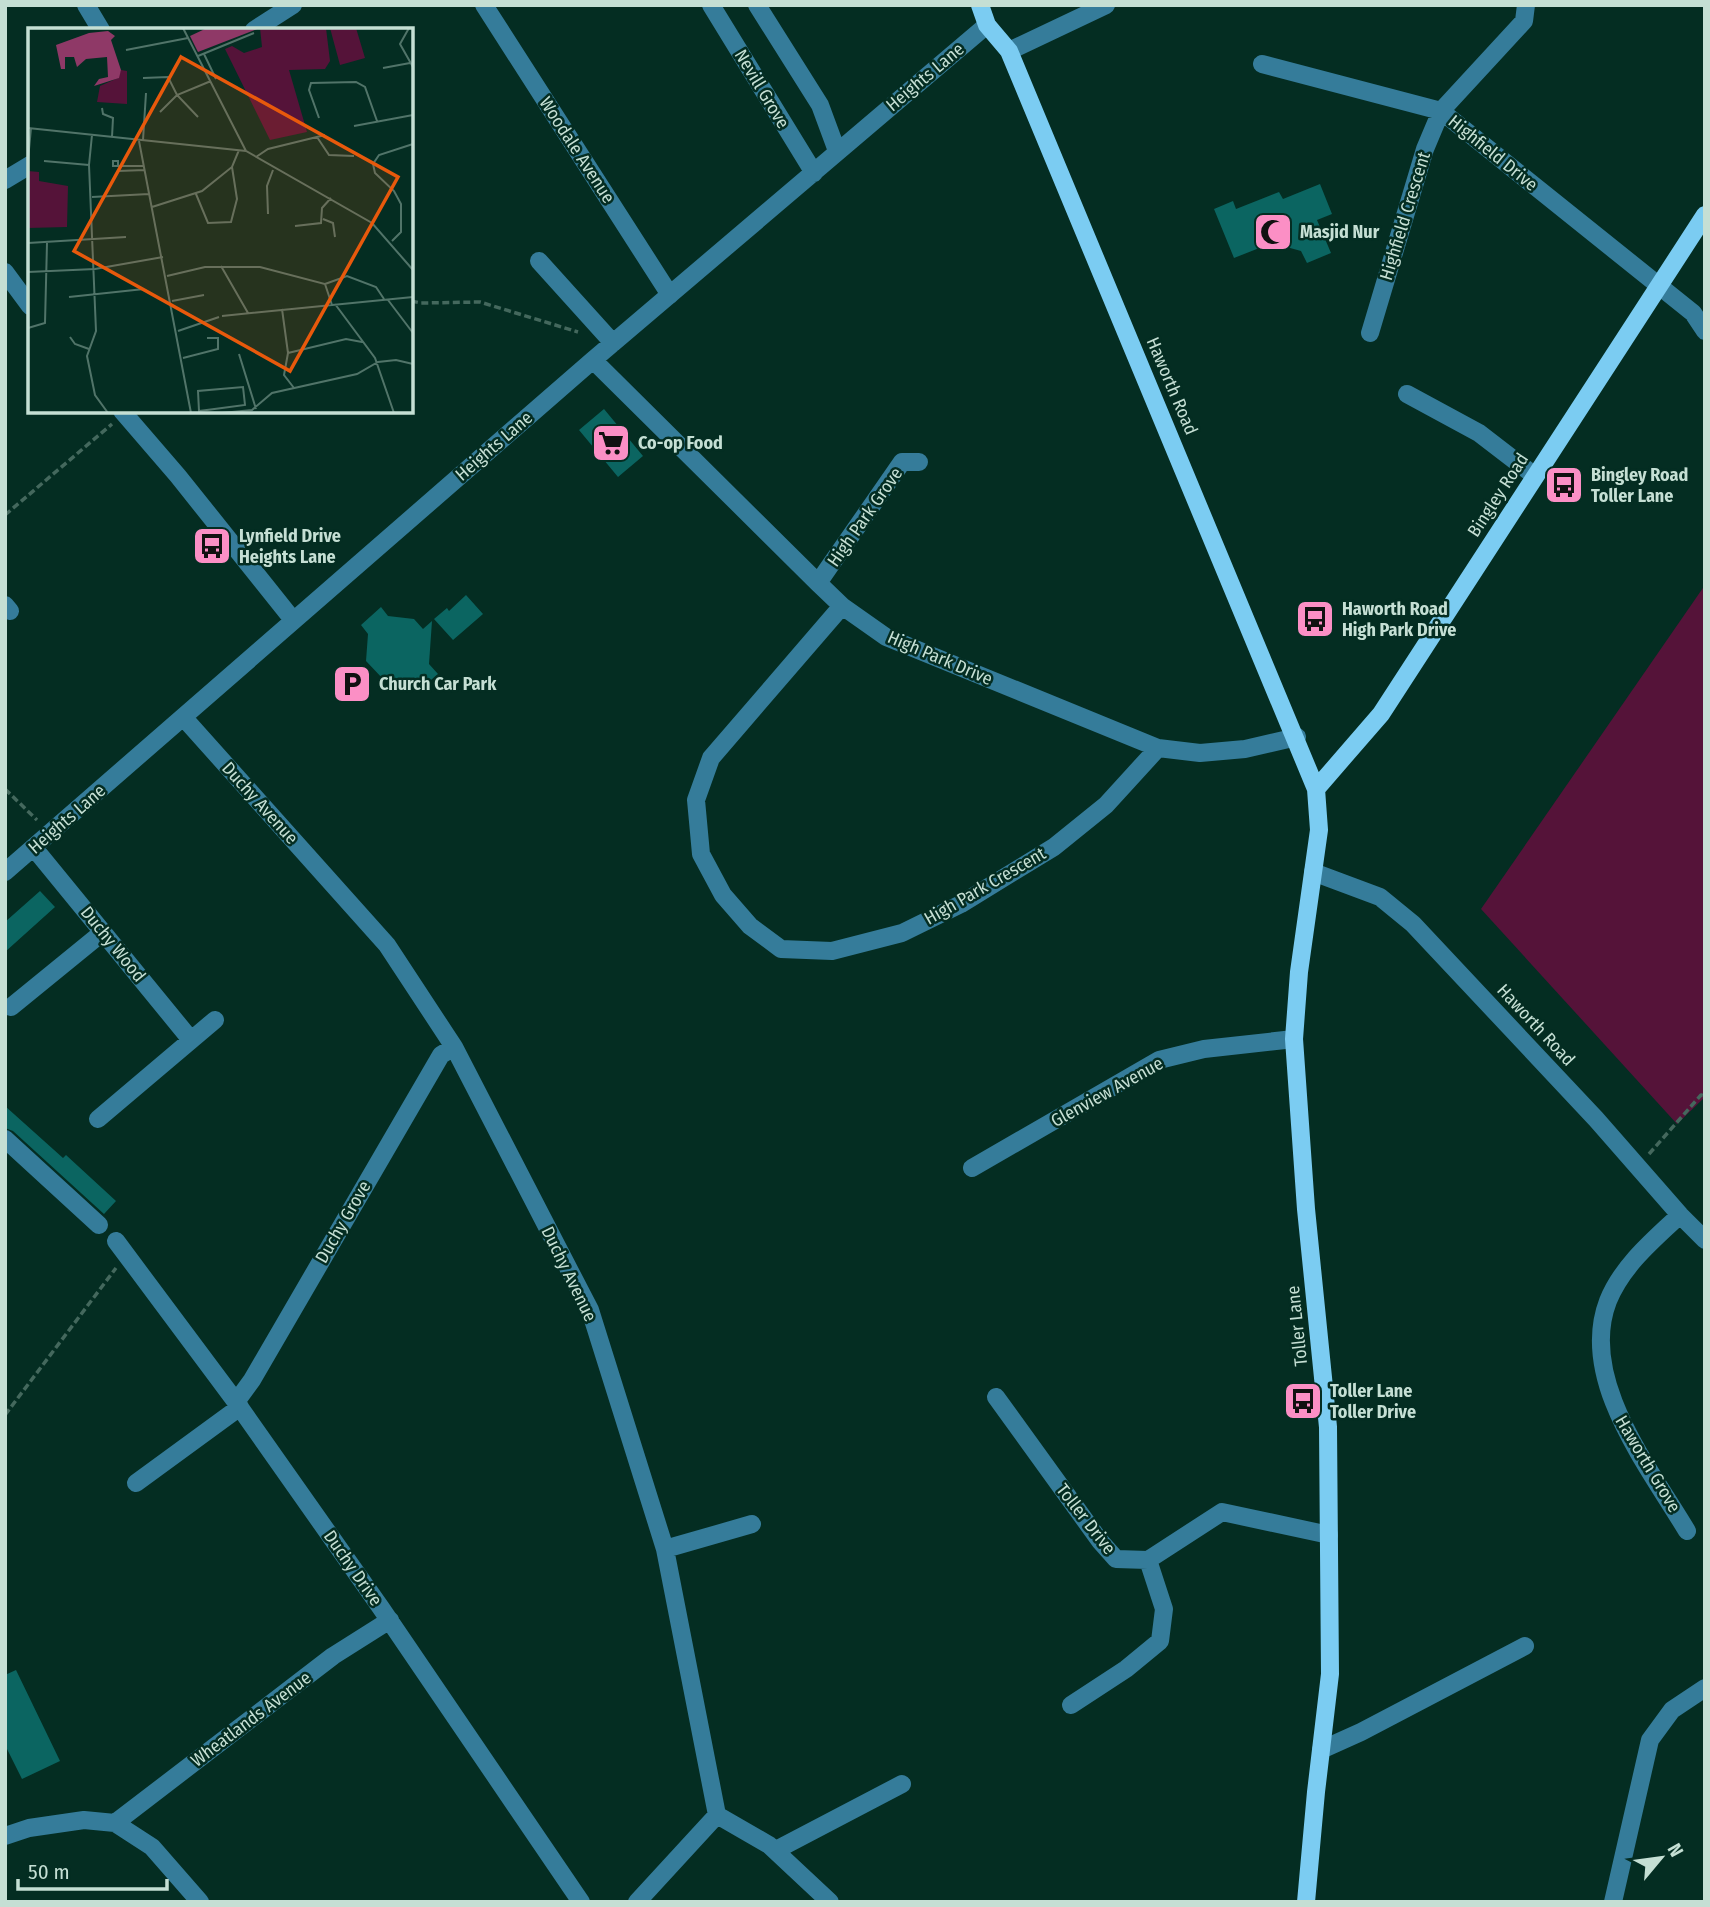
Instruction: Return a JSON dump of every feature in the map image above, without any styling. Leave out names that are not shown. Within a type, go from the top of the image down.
[{"type":"main road","name":"Haworth Road","points":[[980,5],[987,25],[1009,51],[1317,789]]},
{"type":"main road","name":"Bingley Road","points":[[1317,789],[1381,714],[1705,215]]},
{"type":"main road","name":"Toller Lane","points":[[1306,1902],[1330,1674],[1328,1427],[1306,1209],[1294,1039],[1319,830],[1317,789]]},
{"type":"street","points":[[86,5],[100,28]]},
{"type":"street","points":[[257,28],[293,5]]},
{"type":"street","name":"Woodale Avenue","points":[[484,5],[670,295]]},
{"type":"street","name":"Nevill Grove","points":[[711,5],[814,173]]},
{"type":"street","points":[[757,5],[820,105],[837,151]]},
{"type":"street","points":[[1009,51],[1106,5]]},
{"type":"street","name":"Highfield Crescent","points":[[1370,333],[1425,149],[1441,111],[1524,21],[1526,5]]},
{"type":"street","name":"Heights Lane","points":[[5,872],[593,360],[987,25]]},
{"type":"street","name":"Highfield Drive","points":[[1262,64],[1441,111],[1658,286],[1699,309],[1705,331]]},
{"type":"street","points":[[5,180],[28,166]]},
{"type":"street","points":[[539,261],[613,343]]},
{"type":"street","points":[[5,272],[28,303]]},
{"type":"street","name":"High Park Drive","points":[[593,360],[842,606],[886,637],[1158,748],[1200,753],[1245,749],[1297,737]]},
{"type":"street","points":[[1407,394],[1479,433],[1535,476]]},
{"type":"street","points":[[124,413],[293,620]]},
{"type":"street","name":"High Park Grove","points":[[818,583],[902,462],[919,462]]},
{"type":"street","name":"High Park Crescent","points":[[842,606],[711,758],[696,800],[701,854],[723,895],[750,926],[781,949],[832,951],[902,933],[961,904],[1054,846],[1106,806],[1158,748]]},
{"type":"street","name":"Duchy Avenue","points":[[184,718],[387,945],[454,1047],[590,1310],[665,1549],[718,1815]]},
{"type":"street","name":"Duchy Wood","points":[[34,848],[191,1040]]},
{"type":"street","name":"Haworth Road","points":[[1313,872],[1380,897],[1412,924],[1587,1109],[1705,1240]]},
{"type":"street","points":[[11,1007],[103,932]]},
{"type":"street","points":[[98,1119],[215,1020]]},
{"type":"street","name":"Glenview Avenue","points":[[972,1168],[1159,1060],[1204,1049],[1294,1039]]},
{"type":"street","name":"Duchy Grove","points":[[238,1404],[441,1055],[454,1047]]},
{"type":"street","points":[[5,1139],[99,1224]]},
{"type":"street","name":"Haworth Grove","points":[[1680,1215],[1649,1243],[1624,1272],[1609,1300],[1602,1335],[1606,1382],[1617,1413],[1687,1531]]},
{"type":"street","name":"Duchy Drive","points":[[121,1248],[238,1404],[390,1620],[581,1902]]},
{"type":"street","name":"Toller Drive","points":[[996,1397],[1100,1541],[1116,1559],[1148,1560]]},
{"type":"street","points":[[136,1483],[238,1404]]},
{"type":"street","points":[[1071,1705],[1126,1669],[1160,1641],[1164,1609],[1148,1560],[1222,1512],[1329,1535]]},
{"type":"street","points":[[665,1549],[752,1524]]},
{"type":"street","name":"Wheatlands Avenue","points":[[115,1823],[333,1656],[390,1620]]},
{"type":"street","points":[[1321,1750],[1361,1732],[1525,1646]]},
{"type":"street","points":[[1613,1902],[1650,1740],[1672,1710],[1705,1688]]},
{"type":"street","points":[[776,1850],[902,1784]]},
{"type":"street","points":[[637,1902],[718,1815],[776,1850],[830,1902]]},
{"type":"street","points":[[6,1834],[84,1819],[115,1823],[152,1847],[200,1902]]},
{"type":"path","points":[[413,301],[421,303],[480,302],[613,343]]},
{"type":"path","points":[[5,515],[122,413]]},
{"type":"path","points":[[5,789],[51,833]]},
{"type":"path","points":[[1638,1167],[1701,1096],[1705,1096]]},
{"type":"path","points":[[5,1415],[121,1248]]},
{"type":"shaded area","points":[[1705,585],[1705,1097],[1677,1124],[1481,909]]},
{"type":"building","name":"Masjid Nur","points":[[1320,184],[1332,214],[1317,220],[1331,253],[1307,263],[1301,251],[1272,243],[1234,258],[1214,209],[1233,201],[1236,209],[1279,192],[1283,199]]},
{"type":"building","name":"Co-op Food","points":[[604,409],[643,456],[618,477],[579,430]]},
{"type":"building","points":[[466,595],[483,614],[453,640],[434,619],[447,608],[449,611]]},
{"type":"building","points":[[381,607],[388,616],[414,619],[423,629],[432,621],[429,664],[438,674],[418,691],[409,681],[384,680],[366,661],[368,634],[361,625]]},
{"type":"building","points":[[40,891],[55,907],[5,952],[5,922]]},
{"type":"building","points":[[5,1106],[63,1158],[66,1155],[116,1201],[104,1214],[13,1131],[5,1128]]},
{"type":"building","points":[[16,1670],[60,1761],[22,1779],[5,1745],[5,1675]]},
{"type":"place","name":"Masjid Nur","points":[[1273,232]]},
{"type":"place","name":"Co-op Food","points":[[611,443]]},
{"type":"place","name":"Bingley Road Toller Lane","points":[[1564,485]]},
{"type":"place","name":"Lynfield Drive Heights Lane","points":[[212,546]]},
{"type":"place","name":"Haworth Road High Park Drive","points":[[1315,619]]},
{"type":"place","name":"Church Car Park","points":[[352,684]]},
{"type":"place","name":"Toller Lane Toller Drive","points":[[1303,1401]]}]
